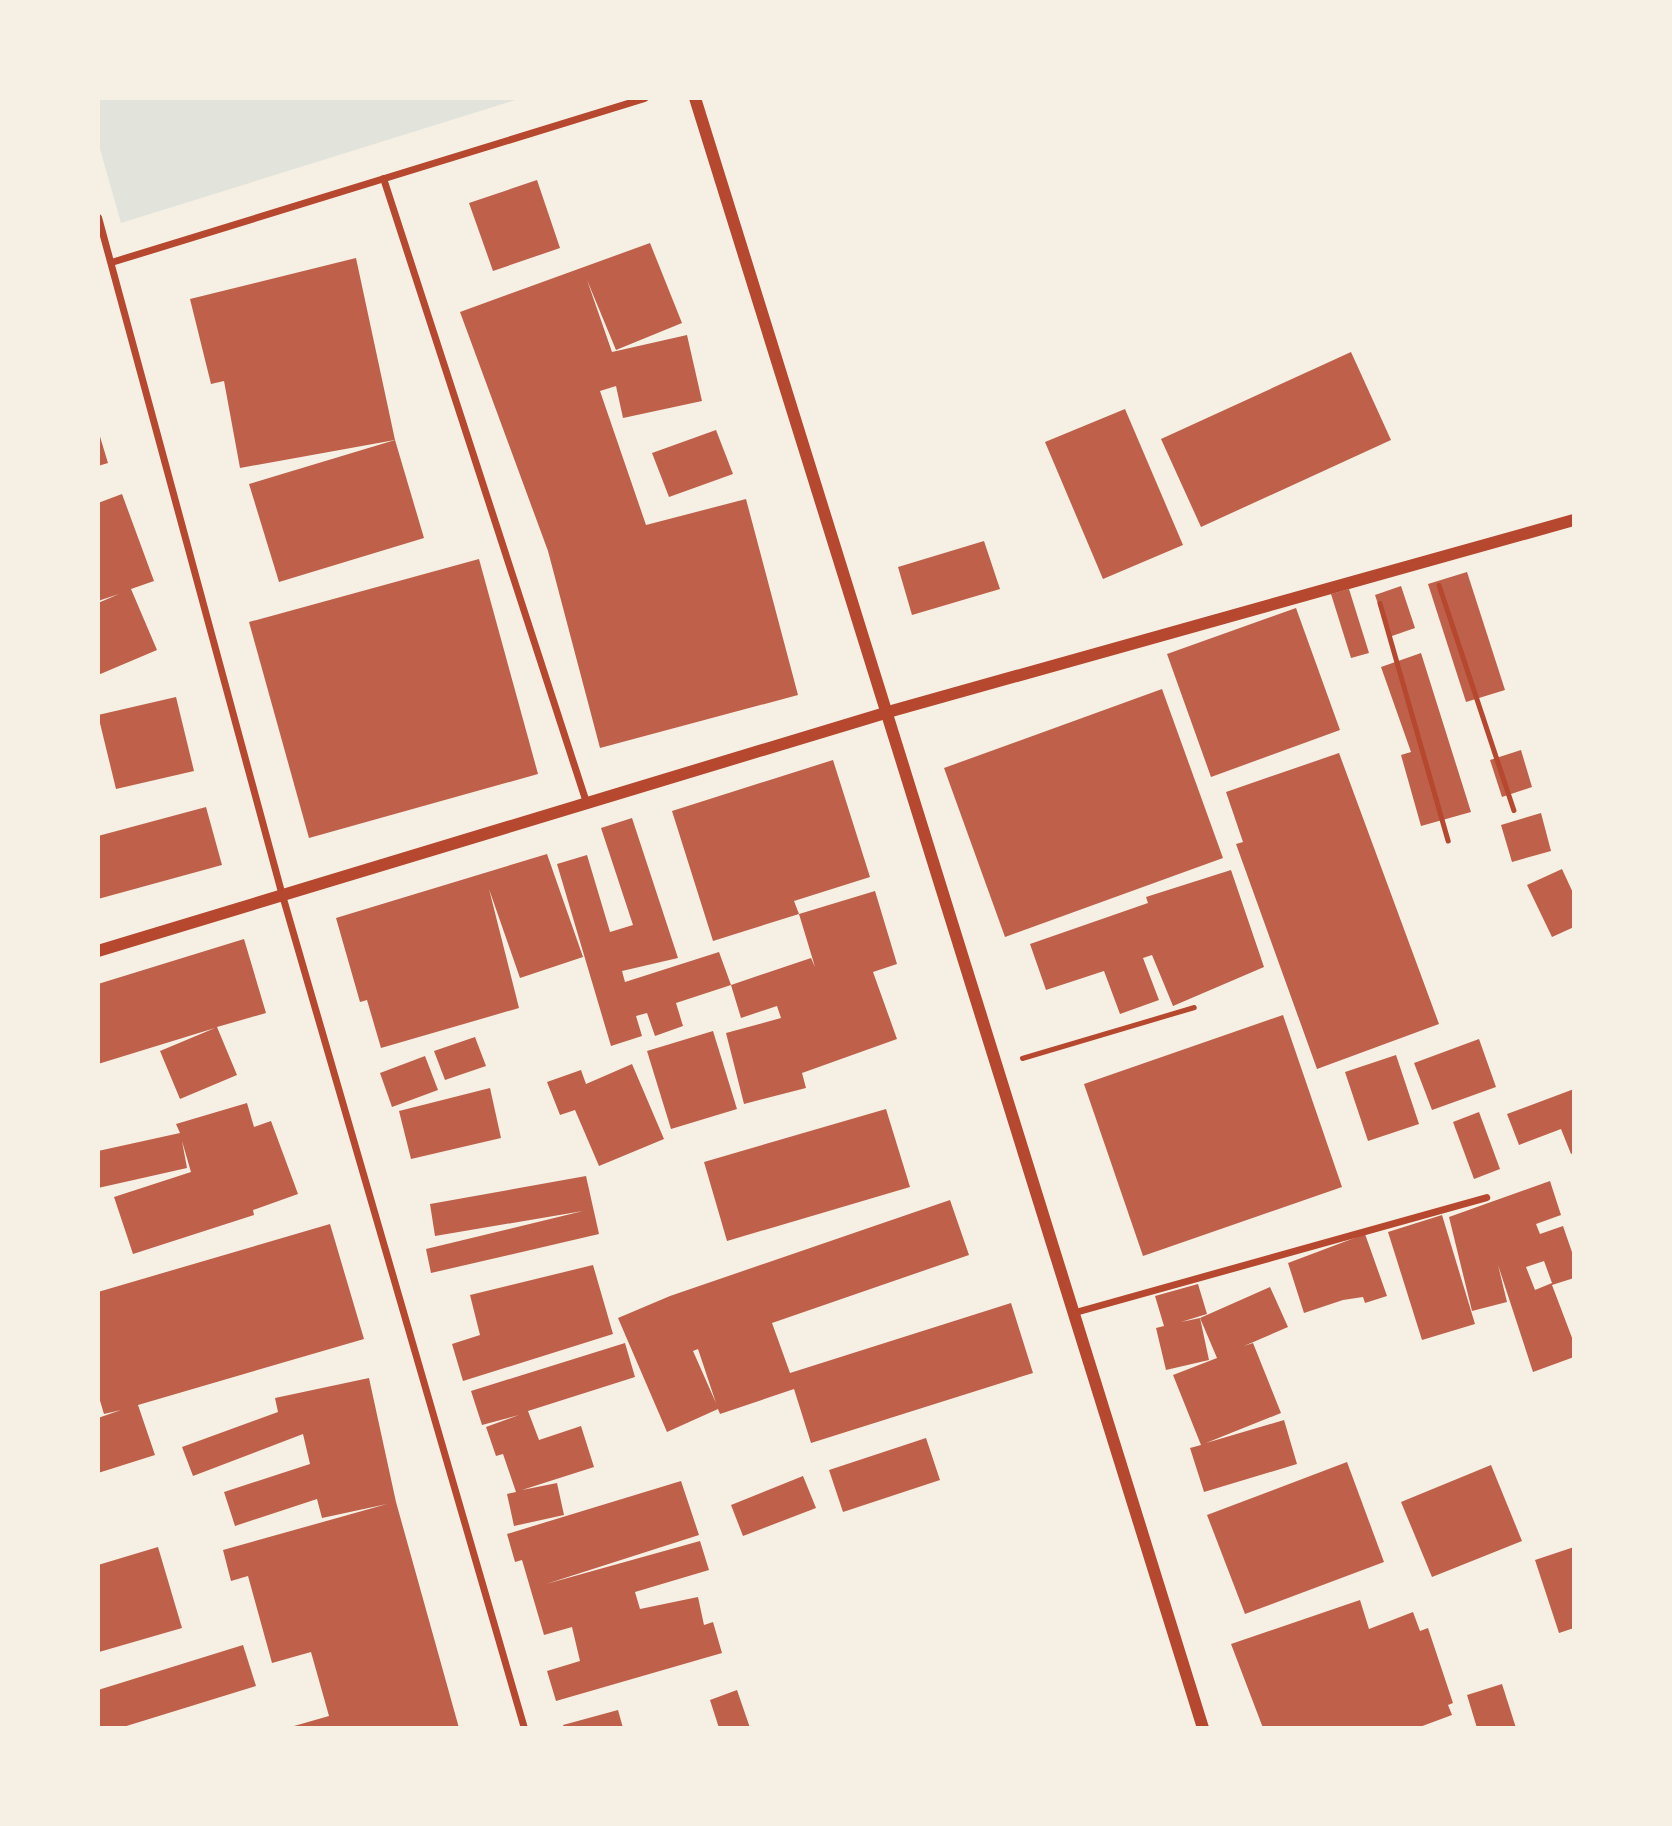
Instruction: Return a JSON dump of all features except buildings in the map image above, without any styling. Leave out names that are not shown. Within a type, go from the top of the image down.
[{"type":"street","points":[[111,262],[644,98]]},
{"type":"street","points":[[695,98],[1203,1728]]},
{"type":"street","points":[[383,178],[587,806]]},
{"type":"street","points":[[98,217],[282,895],[524,1728]]},
{"type":"street","points":[[98,951],[587,806],[888,712],[1430,558],[1574,520]]},
{"type":"street","points":[[1075,1312],[1486,1197]]},
{"type":"path","points":[[1430,558],[1514,810]]},
{"type":"path","points":[[1372,575],[1448,840]]},
{"type":"path","points":[[998,1065],[1194,1007]]},
{"type":"shaded area","points":[[98,98],[522,98],[121,223],[98,142]]}]
